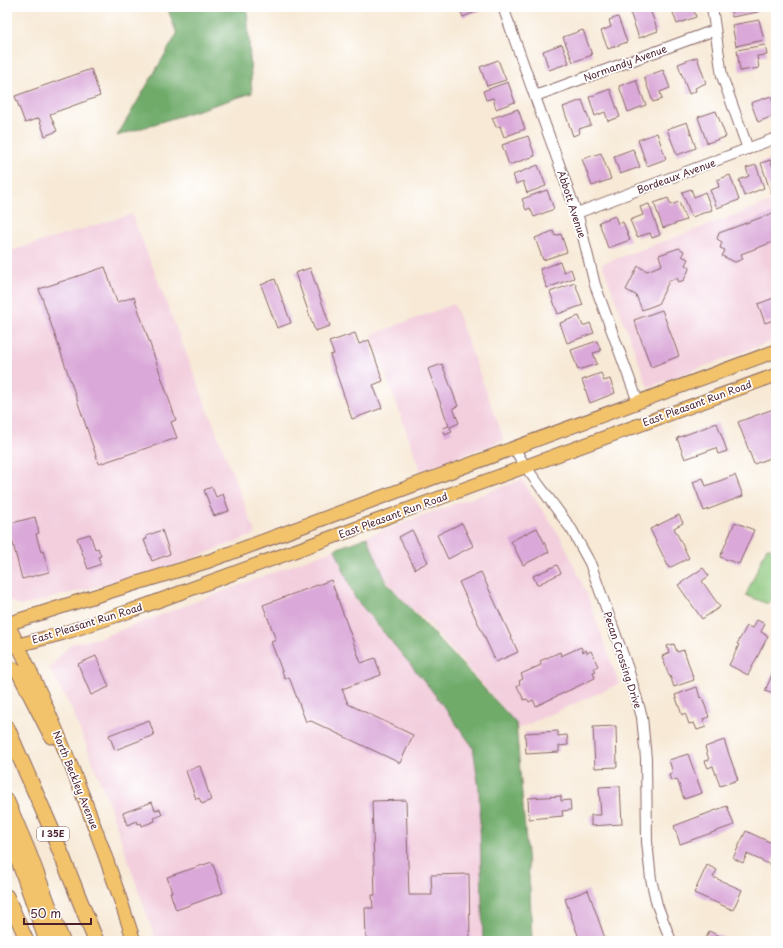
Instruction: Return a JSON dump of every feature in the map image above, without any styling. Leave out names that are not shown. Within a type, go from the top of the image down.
[{"type":"highway","name":"I 35E","points":[[7,728],[48,820],[96,941]]},
{"type":"highway","name":"I 35E","points":[[7,802],[27,848],[62,941]]},
{"type":"highway","points":[[7,820],[13,844],[47,941]]},
{"type":"main road","name":"East Pleasant Run Road","points":[[7,624],[226,555],[776,351]]},
{"type":"main road","points":[[743,363],[751,384]]},
{"type":"main road","name":"East Pleasant Run Road","points":[[12,646],[64,633],[133,610],[776,375]]},
{"type":"main road","points":[[638,402],[646,422]]},
{"type":"main road","points":[[370,502],[378,520]]},
{"type":"main road","points":[[315,522],[322,541]]},
{"type":"main road","points":[[226,555],[233,574]]},
{"type":"main road","name":"North Beckley Avenue","points":[[7,624],[12,646],[48,712],[70,762],[107,861],[134,941]]},
{"type":"main road","points":[[7,667],[18,672],[57,749],[70,762]]},
{"type":"main road","points":[[7,896],[27,941]]},
{"type":"street","name":"Abbott Avenue","points":[[503,7],[577,213],[595,285],[638,402]]},
{"type":"street","points":[[712,7],[722,76],[748,149]]},
{"type":"street","name":"Normandy Avenue","points":[[535,96],[715,30]]},
{"type":"street","name":"Bordeaux Avenue","points":[[577,213],[776,138]]},
{"type":"street","name":"Pecan Crossing Drive","points":[[514,448],[525,466],[572,530],[590,563],[628,668],[642,717],[646,760],[647,842],[651,880],[657,905],[671,941]]},
{"type":"shaded area","points":[[776,200],[776,340],[648,387],[602,264]]},
{"type":"shaded area","points":[[132,214],[256,534],[165,569],[20,606],[7,599],[7,252]]},
{"type":"shaded area","points":[[454,304],[504,440],[421,471],[371,335]]},
{"type":"shaded area","points":[[522,480],[562,539],[586,592],[619,684],[515,730],[507,712],[424,618],[411,608],[387,581],[374,560],[364,537]]},
{"type":"shaded area","points":[[335,549],[355,598],[430,688],[473,747],[479,789],[483,941],[156,941],[107,799],[72,710],[49,668],[71,644],[102,637]]},
{"type":"green space","points":[[167,7],[247,7],[252,93],[117,136],[177,34]]},
{"type":"green space","points":[[367,537],[387,583],[516,723],[530,889],[532,941],[483,941],[479,789],[473,747],[430,688],[355,598],[335,549]]},
{"type":"green space","points":[[767,547],[776,551],[776,586],[768,604],[746,595]]},
{"type":"building","points":[[459,7],[480,7],[481,10],[463,17]]},
{"type":"building","points":[[644,7],[649,7],[658,31],[639,38],[630,12]]},
{"type":"building","points":[[671,7],[693,7],[696,17],[677,24]]},
{"type":"building","points":[[730,7],[757,7],[758,12],[732,17]]},
{"type":"building","points":[[618,17],[627,42],[608,49],[601,31],[611,27],[609,20]]},
{"type":"building","points":[[759,20],[764,40],[736,46],[732,25]]},
{"type":"building","points":[[583,30],[592,55],[573,62],[563,37]]},
{"type":"building","points":[[562,44],[569,63],[549,70],[543,51]]},
{"type":"building","points":[[765,45],[767,55],[757,56],[759,68],[740,71],[737,50]]},
{"type":"building","points":[[697,57],[706,83],[695,88],[696,91],[689,94],[678,64]]},
{"type":"building","points":[[498,60],[506,80],[487,86],[480,67]]},
{"type":"building","points":[[91,69],[100,96],[50,114],[57,131],[45,136],[39,118],[25,123],[15,96]]},
{"type":"building","points":[[663,70],[670,88],[660,92],[662,99],[653,102],[644,77]]},
{"type":"building","points":[[636,80],[646,105],[628,112],[619,86]]},
{"type":"building","points":[[508,82],[515,102],[496,109],[493,98],[486,100],[483,91]]},
{"type":"building","points":[[610,89],[620,117],[608,121],[605,112],[595,116],[589,97]]},
{"type":"building","points":[[771,96],[776,110],[776,115],[758,122],[751,103]]},
{"type":"building","points":[[582,100],[591,125],[579,129],[580,133],[573,136],[563,107]]},
{"type":"building","points":[[518,109],[525,129],[504,137],[500,126],[496,127],[492,118]]},
{"type":"building","points":[[716,111],[726,137],[707,143],[698,117]]},
{"type":"building","points":[[687,122],[696,148],[677,155],[667,129]]},
{"type":"building","points":[[657,133],[666,159],[647,166],[638,140]]},
{"type":"building","points":[[528,136],[535,156],[509,165],[502,145]]},
{"type":"building","points":[[633,149],[640,167],[620,174],[614,156]]},
{"type":"building","points":[[601,153],[611,179],[592,186],[582,159]]},
{"type":"building","points":[[770,160],[774,169],[776,168],[776,191],[771,193],[761,163]]},
{"type":"building","points":[[538,165],[546,186],[527,193],[523,181],[516,184],[513,175]]},
{"type":"building","points":[[756,165],[764,188],[744,196],[739,180],[749,176],[746,168]]},
{"type":"building","points":[[730,175],[739,200],[717,208],[710,190],[719,187],[717,180]]},
{"type":"building","points":[[691,189],[694,197],[705,192],[712,210],[692,217],[682,192]]},
{"type":"building","points":[[547,190],[554,209],[534,217],[530,208],[526,210],[522,199]]},
{"type":"building","points":[[668,198],[671,205],[679,202],[686,220],[663,228],[654,203]]},
{"type":"building","points":[[649,204],[660,235],[652,238],[650,233],[637,237],[630,220],[643,215],[640,207]]},
{"type":"building","points":[[776,212],[776,241],[741,254],[743,259],[735,262],[722,256],[725,250],[720,248],[722,242],[717,239],[719,233]]},
{"type":"building","points":[[615,216],[618,224],[623,222],[630,240],[608,248],[599,222]]},
{"type":"building","points":[[553,231],[555,236],[561,234],[567,252],[543,260],[535,238]]},
{"type":"building","points":[[679,248],[684,251],[682,256],[688,259],[685,265],[690,267],[684,280],[679,282],[677,278],[669,281],[658,304],[642,310],[636,295],[626,290],[638,266],[647,271],[662,265],[659,255]]},
{"type":"building","points":[[560,262],[564,272],[571,269],[574,278],[547,288],[540,269]]},
{"type":"building","points":[[105,267],[117,302],[134,297],[176,420],[171,422],[177,438],[99,464],[39,289]]},
{"type":"building","points":[[310,268],[330,326],[315,331],[295,273]]},
{"type":"building","points":[[275,279],[291,323],[277,328],[261,285]]},
{"type":"building","points":[[575,283],[583,305],[558,314],[550,292]]},
{"type":"building","points":[[776,297],[776,319],[765,323],[758,304]]},
{"type":"building","points":[[662,310],[679,356],[651,367],[634,320]]},
{"type":"building","points":[[579,316],[583,326],[590,323],[594,333],[567,343],[560,323]]},
{"type":"building","points":[[355,333],[359,344],[369,340],[383,381],[373,385],[382,408],[352,419],[330,355],[334,354],[329,342]]},
{"type":"building","points":[[597,341],[601,351],[593,353],[597,364],[578,370],[571,350]]},
{"type":"building","points":[[442,364],[458,406],[453,408],[459,423],[450,427],[452,432],[445,435],[443,428],[449,426],[428,369]]},
{"type":"building","points":[[601,373],[604,381],[610,379],[615,393],[590,403],[582,380]]},
{"type":"building","points":[[776,408],[776,456],[754,464],[738,422]]},
{"type":"building","points":[[717,423],[727,451],[718,454],[716,448],[685,459],[677,438]]},
{"type":"building","points":[[735,475],[743,496],[704,511],[693,482],[703,478],[706,486]]},
{"type":"building","points":[[212,487],[216,497],[223,494],[229,511],[214,516],[204,490]]},
{"type":"building","points":[[679,515],[683,523],[674,528],[689,558],[669,568],[650,529]]},
{"type":"building","points":[[35,517],[39,533],[36,534],[49,572],[22,579],[8,524]]},
{"type":"building","points":[[735,522],[754,530],[739,564],[720,557]]},
{"type":"building","points":[[462,523],[473,546],[448,559],[437,535]]},
{"type":"building","points":[[537,528],[549,552],[523,565],[511,541]]},
{"type":"building","points":[[162,530],[170,554],[152,561],[144,540],[147,539],[146,536]]},
{"type":"building","points":[[412,530],[428,562],[415,569],[399,537]]},
{"type":"building","points":[[90,534],[95,549],[98,548],[101,556],[98,557],[101,564],[88,569],[77,538]]},
{"type":"building","points":[[557,565],[561,573],[537,585],[533,576]]},
{"type":"building","points":[[703,568],[709,576],[702,581],[720,607],[702,619],[678,585]]},
{"type":"building","points":[[481,572],[518,652],[496,662],[459,582]]},
{"type":"building","points":[[331,580],[361,663],[375,658],[381,675],[342,689],[348,704],[413,735],[400,763],[311,721],[306,722],[289,677],[285,679],[271,642],[276,640],[263,605]]},
{"type":"building","points":[[757,620],[765,624],[761,632],[768,636],[748,675],[729,665],[739,645],[737,644],[747,626],[753,628]]},
{"type":"building","points":[[674,644],[677,652],[684,650],[694,680],[674,687],[662,656],[669,653],[667,646]]},
{"type":"building","points":[[581,647],[583,652],[586,650],[587,653],[591,651],[598,666],[594,668],[596,671],[593,672],[595,678],[536,706],[533,700],[529,702],[527,699],[524,700],[517,686],[520,684],[519,681],[523,679],[521,674],[541,665],[540,661],[560,652],[561,656]]},
{"type":"building","points":[[96,656],[109,687],[91,695],[78,664]]},
{"type":"building","points":[[776,665],[776,695],[765,691]]},
{"type":"building","points":[[697,687],[700,698],[702,697],[709,717],[703,719],[706,727],[697,730],[694,723],[689,724],[685,713],[682,715],[675,695]]},
{"type":"building","points":[[149,720],[154,735],[115,750],[109,735]]},
{"type":"building","points":[[616,726],[617,767],[595,768],[593,727]]},
{"type":"building","points":[[558,731],[558,736],[567,735],[568,745],[559,746],[559,752],[526,754],[525,733]]},
{"type":"building","points":[[724,740],[738,780],[720,786],[713,766],[708,768],[705,761],[709,760],[705,747]]},
{"type":"building","points":[[688,754],[702,793],[684,799],[677,779],[671,781],[669,775],[673,773],[669,760]]},
{"type":"building","points":[[200,766],[211,800],[202,804],[199,798],[196,799],[186,771]]},
{"type":"building","points":[[620,786],[622,824],[591,826],[591,815],[601,815],[599,787]]},
{"type":"building","points":[[561,796],[561,801],[570,800],[571,810],[562,811],[563,816],[529,819],[528,798]]},
{"type":"building","points":[[406,800],[409,895],[432,895],[431,875],[469,874],[470,941],[366,940],[365,908],[373,908],[372,895],[375,895],[372,801]]},
{"type":"building","points":[[152,802],[155,810],[160,809],[162,815],[154,818],[155,821],[142,826],[141,823],[138,824],[137,821],[127,825],[123,813]]},
{"type":"building","points":[[727,806],[734,825],[680,844],[674,826]]},
{"type":"building","points":[[746,831],[776,845],[776,854],[771,865],[747,854],[743,863],[733,858]]},
{"type":"building","points":[[212,862],[223,893],[176,910],[167,877]]},
{"type":"building","points":[[707,865],[717,870],[713,877],[742,890],[733,910],[694,893]]},
{"type":"building","points":[[588,890],[606,941],[580,941],[565,899]]},
{"type":"building","points":[[709,931],[730,941],[705,941]]}]
